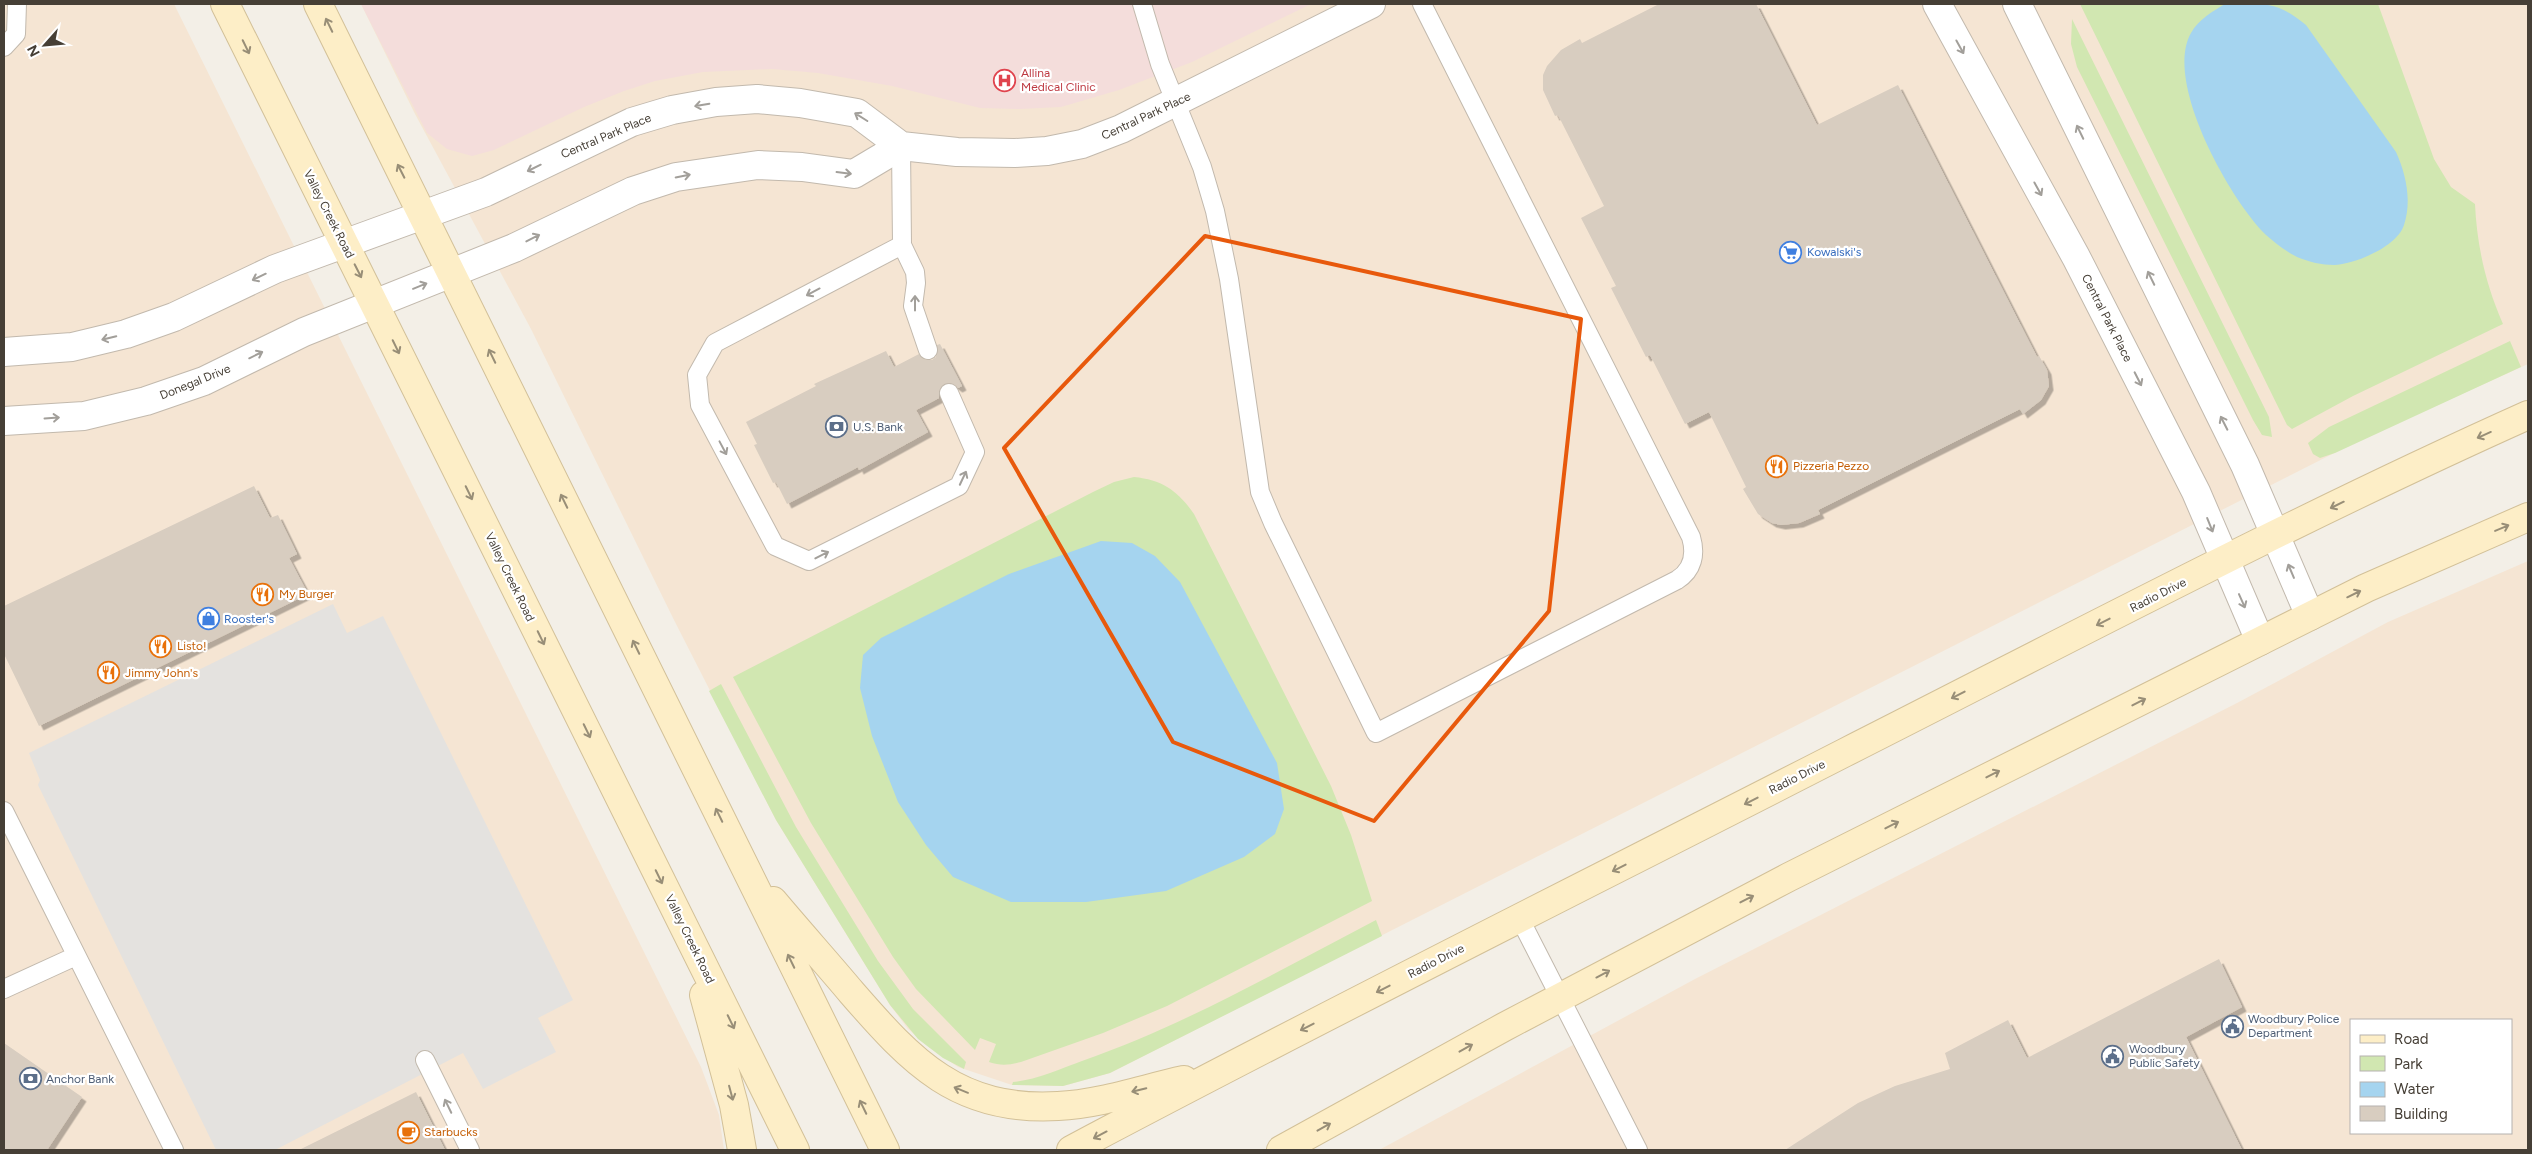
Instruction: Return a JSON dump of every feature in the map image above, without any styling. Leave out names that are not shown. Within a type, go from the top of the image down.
[{"type":"main road","name":"Valley Creek Road","points":[[225,4],[795,1150]]},
{"type":"main road","points":[[318,4],[885,1150]]},
{"type":"main road","name":"Radio Drive","points":[[1071,1150],[1220,1072],[2276,535],[2528,415]]},
{"type":"main road","points":[[1281,1150],[1560,997],[1789,877],[2310,616],[2402,572],[2528,517]]},
{"type":"main road","points":[[746,870],[895,1042],[919,1064],[957,1088],[1000,1102],[1058,1106],[1094,1101],[1220,1072]]},
{"type":"main road","points":[[685,929],[731,1091],[742,1150]]},
{"type":"street","name":"Central Park Place","points":[[344,244],[486,192],[632,122],[672,110],[716,102],[757,99],[800,103],[857,113],[901,146],[957,152],[1015,153],[1047,151],[1082,144],[1121,129],[1176,103],[1371,4]]},
{"type":"street","name":"Central Park Place","points":[[1937,4],[2081,266],[2196,492],[2260,641]]},
{"type":"street","points":[[2017,4],[2245,465],[2310,616]]},
{"type":"street","points":[[375,304],[514,248],[633,192],[676,177],[758,165],[802,167],[854,174],[901,146]]},
{"type":"street","points":[[4,352],[72,347],[126,334],[174,318],[275,269],[344,244]]},
{"type":"street","name":"Donegal Drive","points":[[4,421],[84,416],[146,401],[204,382],[304,332],[375,304]]},
{"type":"lane","points":[[4,47],[16,34],[17,4]]},
{"type":"lane","points":[[1142,4],[1152,42],[1202,167],[1215,211],[1228,279],[1260,492],[1272,524],[1376,733],[1677,580],[1690,568],[1694,553],[1691,537],[1422,4]]},
{"type":"lane","points":[[901,146],[902,245],[914,272],[916,283],[914,306],[928,350]]},
{"type":"lane","points":[[902,245],[715,344],[697,375],[700,405],[774,546],[809,561],[959,486],[975,452],[949,393]]},
{"type":"lane","points":[[4,811],[174,1150]]},
{"type":"lane","points":[[1520,919],[1638,1150]]},
{"type":"lane","points":[[4,989],[76,956]]},
{"type":"lane","points":[[425,1060],[470,1150]]},
{"type":"highlighted area","points":[[1205,236],[1581,319],[1549,611],[1374,821],[1173,742],[1004,448]]},
{"type":"shaded area","points":[[4,4],[174,4],[701,1067],[719,1115],[724,1150],[4,1150]]},
{"type":"shaded area","points":[[361,4],[2528,4],[2528,364],[2358,441],[1110,1073],[1063,1086],[1012,1085],[958,1067],[930,1048],[908,1029],[890,1005],[776,820],[674,620],[531,329],[415,114]]},
{"type":"shaded area","name":"Allina Medical Clinic","points":[[361,4],[1311,4],[1192,62],[1119,90],[1061,107],[980,108],[892,86],[818,73],[772,69],[703,72],[655,81],[624,91],[584,107],[494,150],[472,156],[447,149],[427,133]]},
{"type":"shaded area","points":[[2528,561],[2528,1150],[1379,1150],[1695,979],[2237,703],[2388,622]]},
{"type":"shaded area","points":[[333,604],[347,633],[383,616],[573,1000],[538,1018],[556,1052],[483,1089],[463,1053],[275,1150],[216,1150],[38,785],[40,780],[29,753]]},
{"type":"green space","points":[[2080,4],[2378,4],[2434,159],[2451,187],[2475,204],[2483,266],[2503,324],[2353,396],[2292,429],[2287,425]]},
{"type":"green space","points":[[2072,19],[2269,417],[2272,437],[2262,435],[2253,420],[2077,67],[2071,44]]},
{"type":"green space","points":[[2510,341],[2521,367],[2335,453],[2320,458],[2313,454],[2308,443],[2329,427]]},
{"type":"green space","points":[[1134,477],[1153,481],[1169,488],[1182,499],[1194,514],[1331,786],[1351,835],[1372,901],[1167,1006],[1103,1033],[1021,1062],[1005,1065],[993,1063],[989,1062],[996,1044],[980,1038],[975,1050],[916,989],[893,957],[811,823],[733,677],[1093,492],[1114,482]]},
{"type":"green space","points":[[721,684],[796,827],[878,961],[913,1009],[966,1062],[964,1069],[943,1058],[918,1039],[890,1005],[776,820],[709,691]]},
{"type":"green space","points":[[1376,920],[1382,936],[1110,1073],[1063,1086],[1012,1085],[1013,1082],[1048,1074],[1158,1031],[1232,996]]},
{"type":"water","points":[[2225,4],[2259,4],[2277,7],[2306,25],[2396,152],[2405,178],[2408,207],[2400,233],[2384,247],[2364,258],[2343,264],[2316,263],[2302,259],[2285,250],[2266,235],[2236,196],[2205,140],[2193,109],[2186,80],[2185,54],[2191,33],[2202,20]]},
{"type":"water","points":[[1101,541],[1132,543],[1155,556],[1180,582],[1277,763],[1284,809],[1275,834],[1244,857],[1166,891],[1086,902],[1011,902],[953,877],[926,845],[898,802],[872,736],[860,688],[863,655],[881,638],[1009,574]]},
{"type":"building","name":"Kowalski's","points":[[1659,4],[1756,4],[1817,125],[1898,85],[2037,357],[2039,356],[2047,370],[2049,386],[2041,400],[2023,414],[2020,409],[1818,510],[1820,514],[1799,523],[1781,525],[1772,523],[1758,514],[1743,489],[1746,487],[1709,412],[1685,424],[1650,355],[1646,357],[1611,288],[1616,286],[1581,218],[1604,206],[1558,115],[1555,116],[1543,90],[1543,75],[1547,66],[1561,50],[1580,39],[1582,43]]},
{"type":"building","name":"U.S. Bank","points":[[940,344],[962,386],[958,388],[951,383],[944,384],[939,391],[939,398],[916,410],[928,432],[859,470],[858,467],[787,504],[776,482],[773,483],[754,445],[757,444],[746,422],[816,386],[814,384],[886,351],[894,367],[919,354],[925,360],[932,360],[936,357],[937,345]]},
{"type":"building","points":[[254,486],[270,518],[278,515],[297,554],[289,558],[308,594],[39,726],[4,654],[4,606]]},
{"type":"building","name":"Woodbury Public Safety","points":[[2219,959],[2242,1007],[2186,1037],[2242,1150],[1785,1150],[1858,1103],[1895,1086],[1950,1069],[1945,1053],[2008,1020],[2027,1058]]},
{"type":"building","name":"Anchor Bank","points":[[4,1043],[82,1097],[47,1150],[4,1150]]},
{"type":"building","name":"Starbucks","points":[[416,1092],[445,1150],[299,1150]]},
{"type":"place","name":"Allina Medical Clinic","points":[[1005,80]]},
{"type":"place","name":"Kowalski's","points":[[1791,252]]},
{"type":"place","name":"U.S. Bank","points":[[837,427]]},
{"type":"place","name":"Pizzeria Pezzo","points":[[1777,466]]},
{"type":"place","name":"My Burger","points":[[263,594]]},
{"type":"place","name":"Rooster's","points":[[208,619]]},
{"type":"place","name":"Listo!","points":[[161,646]]},
{"type":"place","name":"Jimmy John's","points":[[109,673]]},
{"type":"place","name":"Woodbury Police Department","points":[[2232,1026]]},
{"type":"place","name":"Woodbury Public Safety","points":[[2113,1056]]},
{"type":"place","name":"Anchor Bank","points":[[30,1079]]},
{"type":"place","name":"Starbucks","points":[[408,1132]]}]
